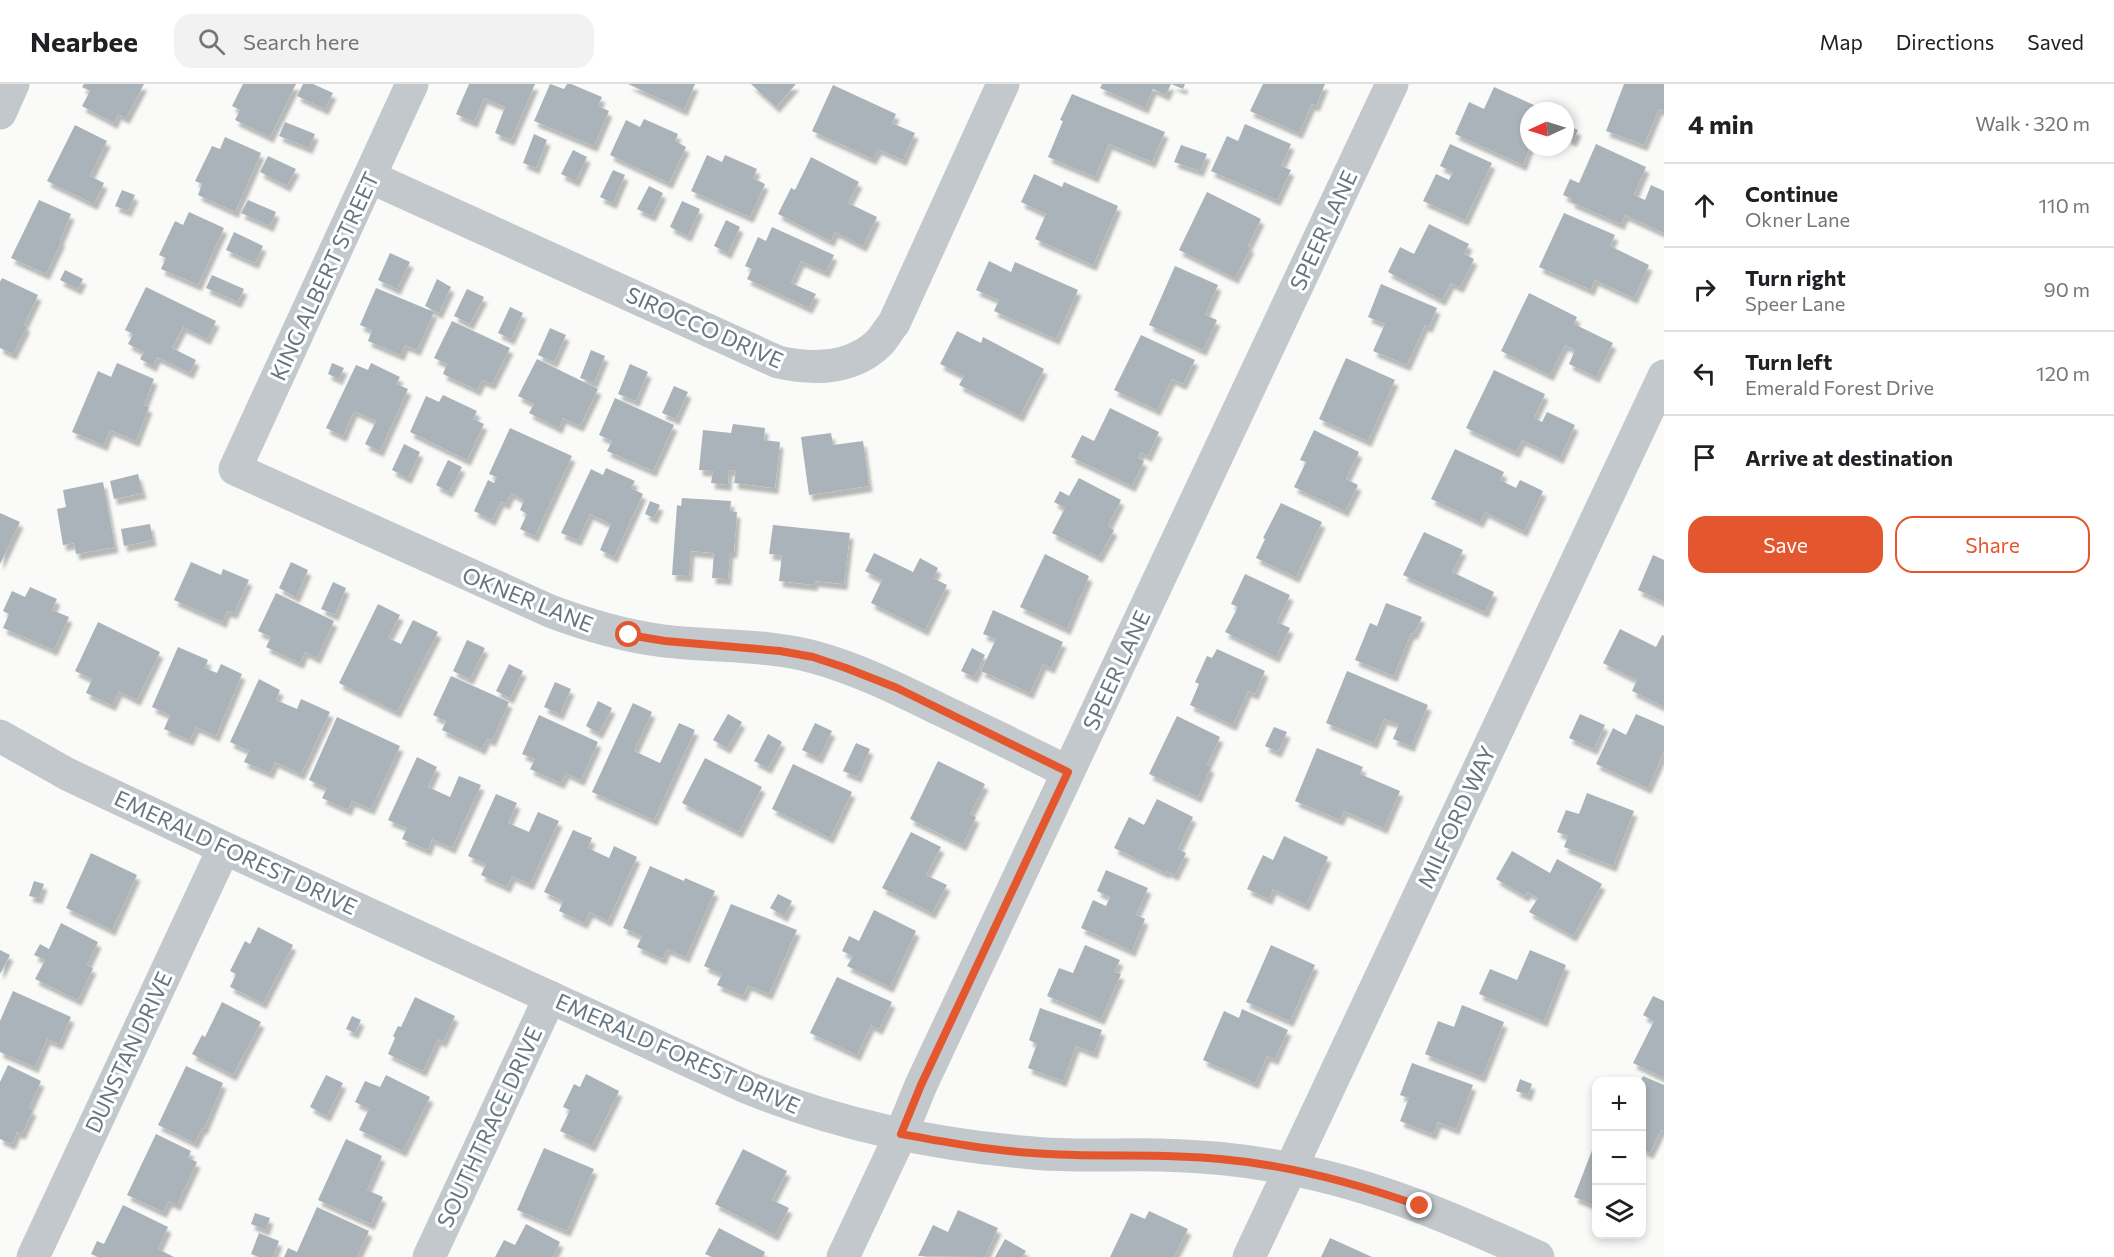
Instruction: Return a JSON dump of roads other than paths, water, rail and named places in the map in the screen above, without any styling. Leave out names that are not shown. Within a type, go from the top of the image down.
[{"type":"street","points":[[0,112],[13,84]]},
{"type":"street","name":"KING ALBERT STREET","points":[[235,469],[412,84]]},
{"type":"street","name":"SIROCCO DRIVE","points":[[370,177],[778,362],[802,368],[823,367],[846,362],[863,355],[880,341],[894,323],[1004,84]]},
{"type":"street","name":"SPEER LANE","points":[[843,1257],[901,1134],[921,1085],[1392,84]]},
{"type":"street","name":"MILFORD WAY","points":[[1249,1257],[1664,376]]},
{"type":"street","name":"OKNER LANE","points":[[235,469],[549,611],[592,626],[629,635],[665,641],[780,651],[813,657],[897,688],[1068,772]]},
{"type":"street","name":"EMERALD FOREST DRIVE","points":[[0,736],[67,774],[224,848],[780,1101],[837,1119],[901,1134],[1032,1153],[1180,1156],[1291,1169],[1373,1190],[1420,1206],[1538,1257]]},
{"type":"street","name":"DUNSTAN DRIVE","points":[[33,1257],[224,848]]},
{"type":"street","name":"SOUTHTRACE DRIVE","points":[[429,1257],[550,997]]}]
